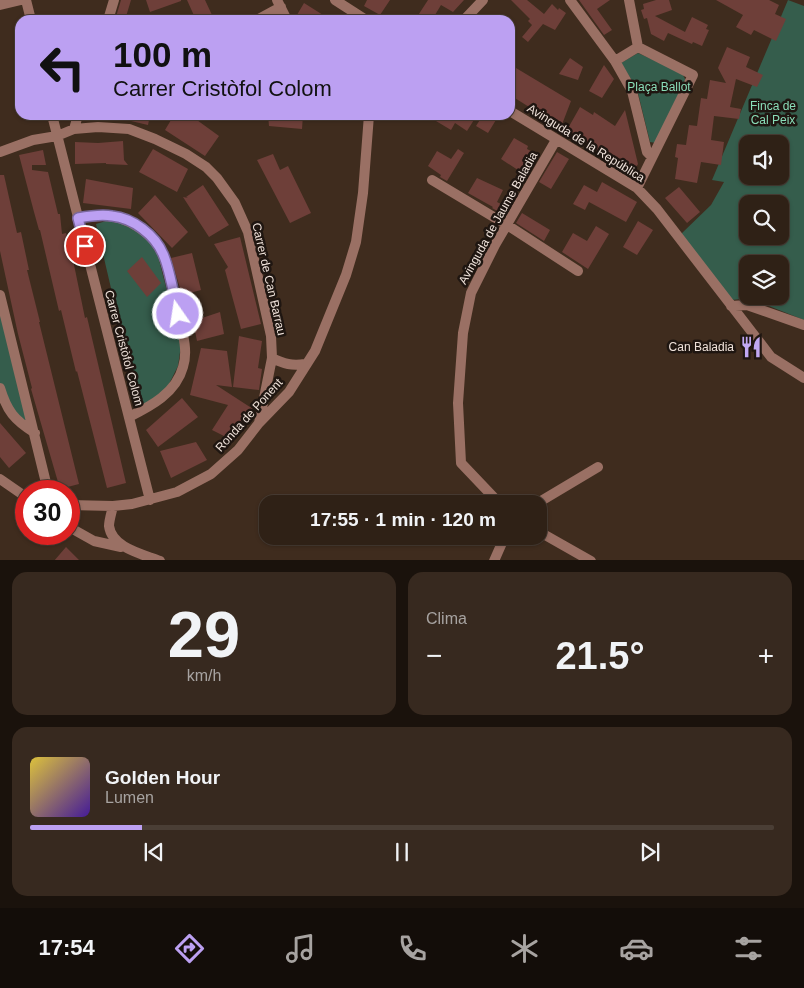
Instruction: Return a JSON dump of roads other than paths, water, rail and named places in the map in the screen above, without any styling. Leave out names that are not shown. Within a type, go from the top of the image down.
[{"type":"street","points":[[0,5],[21,0]]},
{"type":"street","points":[[26,0],[30,15]]},
{"type":"street","points":[[110,15],[114,0]]},
{"type":"street","points":[[335,0],[358,15]]},
{"type":"street","points":[[469,15],[483,0]]},
{"type":"street","points":[[570,0],[615,61],[632,91],[647,152],[652,157]]},
{"type":"street","points":[[629,0],[638,47]]},
{"type":"street","points":[[264,15],[279,4],[285,15]]},
{"type":"street","points":[[615,61],[638,47]]},
{"type":"street","points":[[638,47],[694,75],[638,188]]},
{"type":"street","name":"Avinguda de la República","points":[[515,114],[638,188],[657,209],[771,357],[804,378]]},
{"type":"street","name":"Carrer Cristòfol Colom","points":[[53,120],[150,500]]},
{"type":"street","points":[[74,129],[77,120]]},
{"type":"street","name":"Ronda de Ponent","points":[[80,505],[113,506],[150,500],[177,492],[211,474],[238,450],[289,392],[315,350],[346,275],[356,242],[363,192],[369,120]]},
{"type":"street","name":"Carrer de Can Barrau","points":[[0,152],[33,140],[57,136],[74,129],[98,127],[129,129],[186,154],[206,167],[217,178],[235,203],[248,232],[271,336],[272,358],[259,424]]},
{"type":"street","name":"Avinguda de Jaume Baladia","points":[[491,495],[461,463],[458,403],[463,333],[470,293],[556,140]]},
{"type":"street","points":[[432,180],[578,271]]},
{"type":"street","points":[[78,218],[113,216],[132,221],[151,236],[163,254],[168,272],[185,343],[183,367],[172,387],[167,392],[156,402],[129,417]]},
{"type":"street","points":[[1,302],[46,480]]},
{"type":"street","points":[[732,306],[747,305],[804,324]]},
{"type":"street","points":[[272,358],[285,365],[305,364]]},
{"type":"street","points":[[0,388],[5,405],[19,424],[35,433]]},
{"type":"street","points":[[547,497],[598,467]]},
{"type":"street","points":[[0,479],[15,489]]},
{"type":"street","points":[[113,506],[109,526],[116,542],[132,550]]},
{"type":"street","points":[[80,533],[94,541],[132,550],[160,560]]},
{"type":"street","points":[[547,536],[592,560]]},
{"type":"street","points":[[494,560],[501,545]]},
{"type":"place","name":"Can Baladia","points":[[751,347]]},
{"type":"park label","name":"Plaça Ballot","points":[[659,87]]},
{"type":"park label","name":"Finca de Cal Peix","points":[[773,113]]}]
